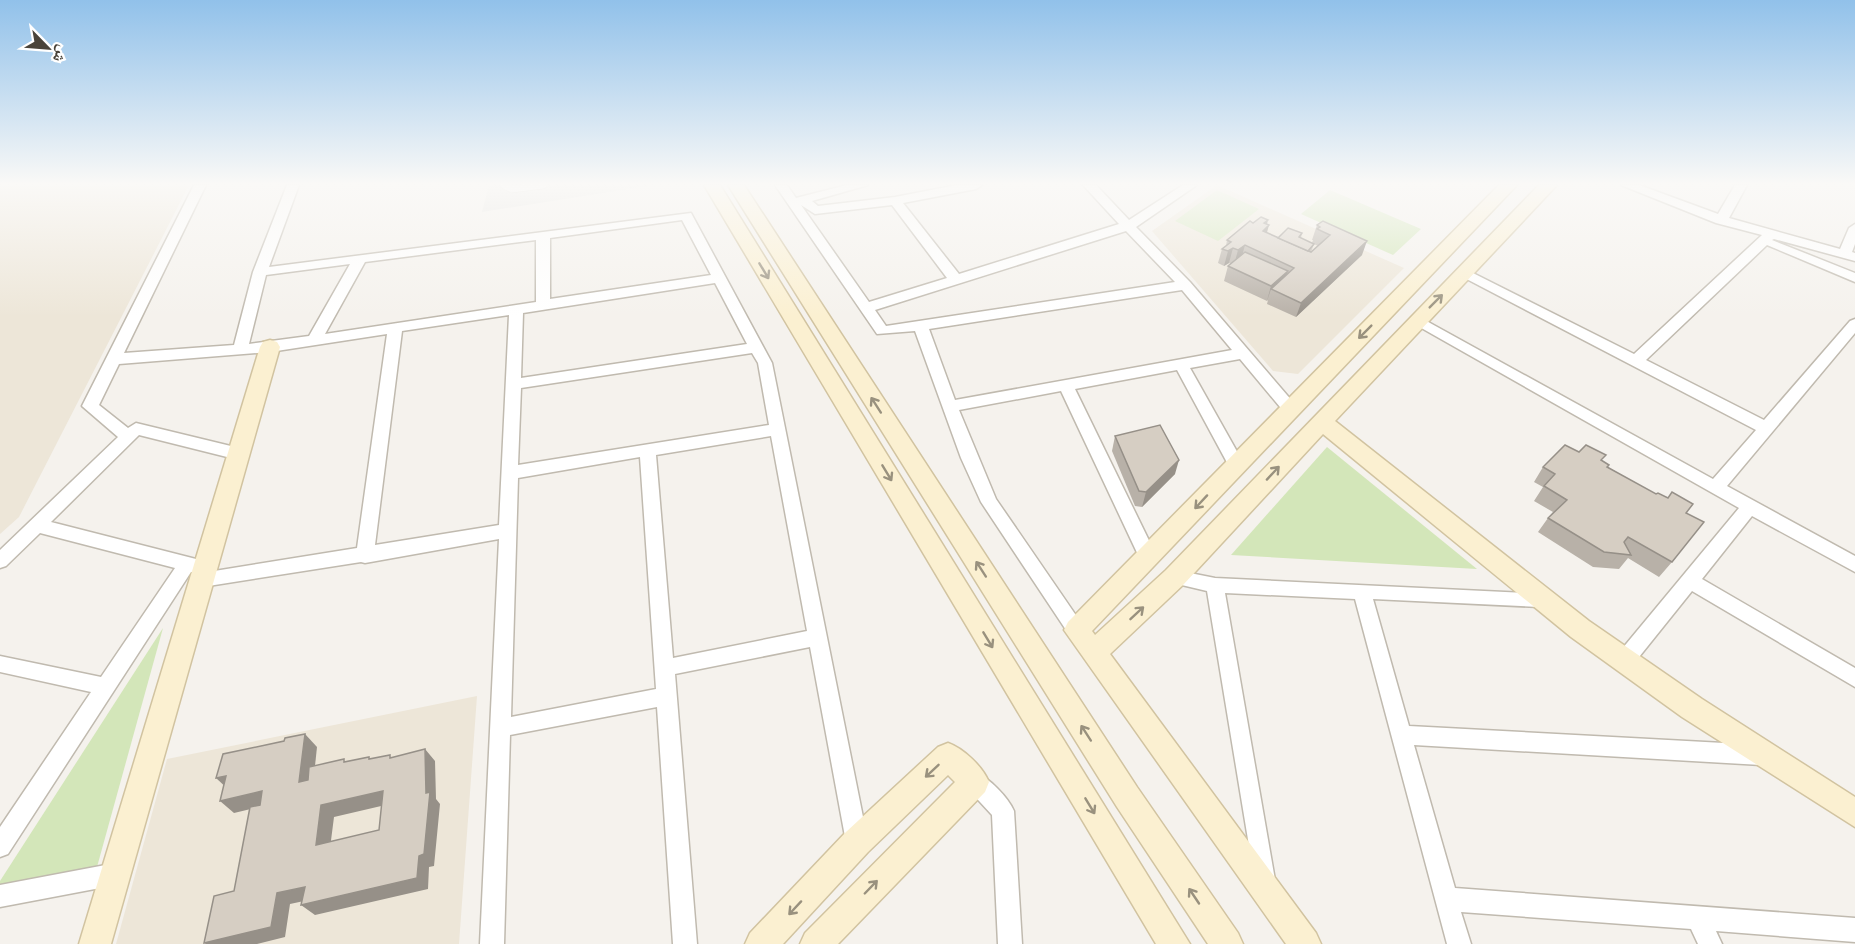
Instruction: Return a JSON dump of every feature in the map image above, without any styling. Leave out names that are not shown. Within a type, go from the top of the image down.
[{"type":"street","points":[[129,437],[90,406],[178,229]]},
{"type":"street","points":[[240,349],[260,272],[276,229]]},
{"type":"street","points":[[260,272],[359,261],[588,229]]},
{"type":"street","points":[[693,229],[765,363],[858,842]]},
{"type":"street","points":[[739,229],[1174,944]]},
{"type":"street","points":[[764,229],[1126,796],[1227,944]]},
{"type":"street","points":[[816,229],[882,331],[1185,285]]},
{"type":"street","points":[[917,229],[956,280]]},
{"type":"street","points":[[866,308],[1117,229]]},
{"type":"street","points":[[1134,229],[1291,409]]},
{"type":"street","points":[[1085,641],[1149,559],[1236,464],[1466,229]]},
{"type":"street","points":[[1085,641],[1175,578],[1416,321],[1507,229]]},
{"type":"street","points":[[1744,229],[1855,278]]},
{"type":"street","points":[[1767,238],[1849,255],[1855,229]]},
{"type":"street","points":[[543,235],[543,305]]},
{"type":"street","points":[[1636,362],[1767,238]]},
{"type":"street","points":[[314,340],[359,261]]},
{"type":"street","points":[[1464,274],[1766,428]]},
{"type":"street","points":[[114,359],[270,347],[718,278]]},
{"type":"street","points":[[492,944],[516,309]]},
{"type":"street","points":[[1416,321],[1855,565]]},
{"type":"street","points":[[1715,488],[1766,428],[1849,341],[1855,324]]},
{"type":"street","points":[[920,325],[952,406],[969,458],[989,502],[1085,641],[1305,944]]},
{"type":"street","points":[[365,555],[395,328]]},
{"type":"street","points":[[95,944],[198,571],[239,454],[270,347]]},
{"type":"street","points":[[513,384],[757,347]]},
{"type":"street","points":[[952,406],[1182,366],[1243,353]]},
{"type":"street","points":[[1337,360],[1366,375]]},
{"type":"street","points":[[1182,366],[1236,464]]},
{"type":"street","points":[[1066,386],[1149,559],[1175,578],[1215,585],[1539,599]]},
{"type":"street","points":[[1321,421],[1539,599],[1624,661],[1855,813]]},
{"type":"street","points":[[0,561],[136,429],[239,454]]},
{"type":"street","points":[[509,473],[777,429]]},
{"type":"street","points":[[648,450],[685,944]]},
{"type":"street","points":[[1624,661],[1691,582],[1750,507]]},
{"type":"street","points":[[37,525],[198,571],[365,555],[507,531]]},
{"type":"street","points":[[0,846],[105,687],[198,571]]},
{"type":"street","points":[[1691,582],[1855,678]]},
{"type":"street","points":[[1215,585],[1266,890]]},
{"type":"street","points":[[1362,592],[1459,944]]},
{"type":"street","points":[[665,668],[818,637]]},
{"type":"street","points":[[0,664],[105,687]]},
{"type":"street","points":[[500,728],[667,696]]},
{"type":"street","points":[[1401,735],[1768,756]]},
{"type":"street","points":[[761,944],[858,842],[948,756],[1003,811],[1010,944]]},
{"type":"street","points":[[816,944],[975,782]]},
{"type":"street","points":[[0,896],[116,874]]},
{"type":"street","points":[[1446,899],[1699,920],[1855,930]]},
{"type":"street","points":[[1699,920],[1710,944]]},
{"type":"shaded area","points":[[0,229],[166,229],[19,517],[0,534]]},
{"type":"shaded area","points":[[1155,229],[1316,229],[1404,268],[1298,374],[1273,371],[1152,231]]},
{"type":"shaded area","points":[[477,696],[459,944],[116,944],[167,759]]},
{"type":"green space","points":[[1192,229],[1233,229],[1218,241]]},
{"type":"green space","points":[[1335,229],[1421,229],[1393,255]]},
{"type":"green space","points":[[1327,447],[1477,569],[1231,555]]},
{"type":"green space","points":[[163,628],[97,867],[0,885],[0,881]]},
{"type":"building","points":[[1240,229],[1265,229],[1263,231],[1311,252],[1330,235],[1317,229],[1341,229],[1367,241],[1301,303],[1271,289],[1294,268],[1245,245],[1238,250],[1222,249],[1231,242],[1227,240]]},
{"type":"building","points":[[1287,229],[1291,229],[1302,233],[1299,237],[1314,244],[1308,251],[1278,238]]},
{"type":"building","points":[[1245,252],[1288,271],[1271,286],[1228,266]]},
{"type":"building","points":[[1160,425],[1179,460],[1146,492],[1139,491],[1115,436]]},
{"type":"building","points":[[1565,445],[1579,452],[1586,445],[1606,455],[1601,460],[1609,465],[1607,467],[1656,494],[1668,498],[1672,492],[1693,504],[1686,513],[1704,522],[1672,562],[1628,537],[1624,542],[1631,555],[1604,552],[1548,518],[1567,500],[1544,486],[1555,474],[1543,467]]},
{"type":"building","points":[[305,734],[299,782],[308,780],[309,767],[344,759],[344,762],[390,755],[390,758],[425,749],[426,793],[430,792],[424,854],[419,856],[417,878],[301,905],[305,887],[277,893],[271,927],[204,943],[214,896],[234,891],[250,807],[260,805],[262,791],[220,801],[226,776],[216,778],[223,754],[284,741],[285,738]],"holes":[[[383,791],[379,830],[316,845],[321,805]]]}]
